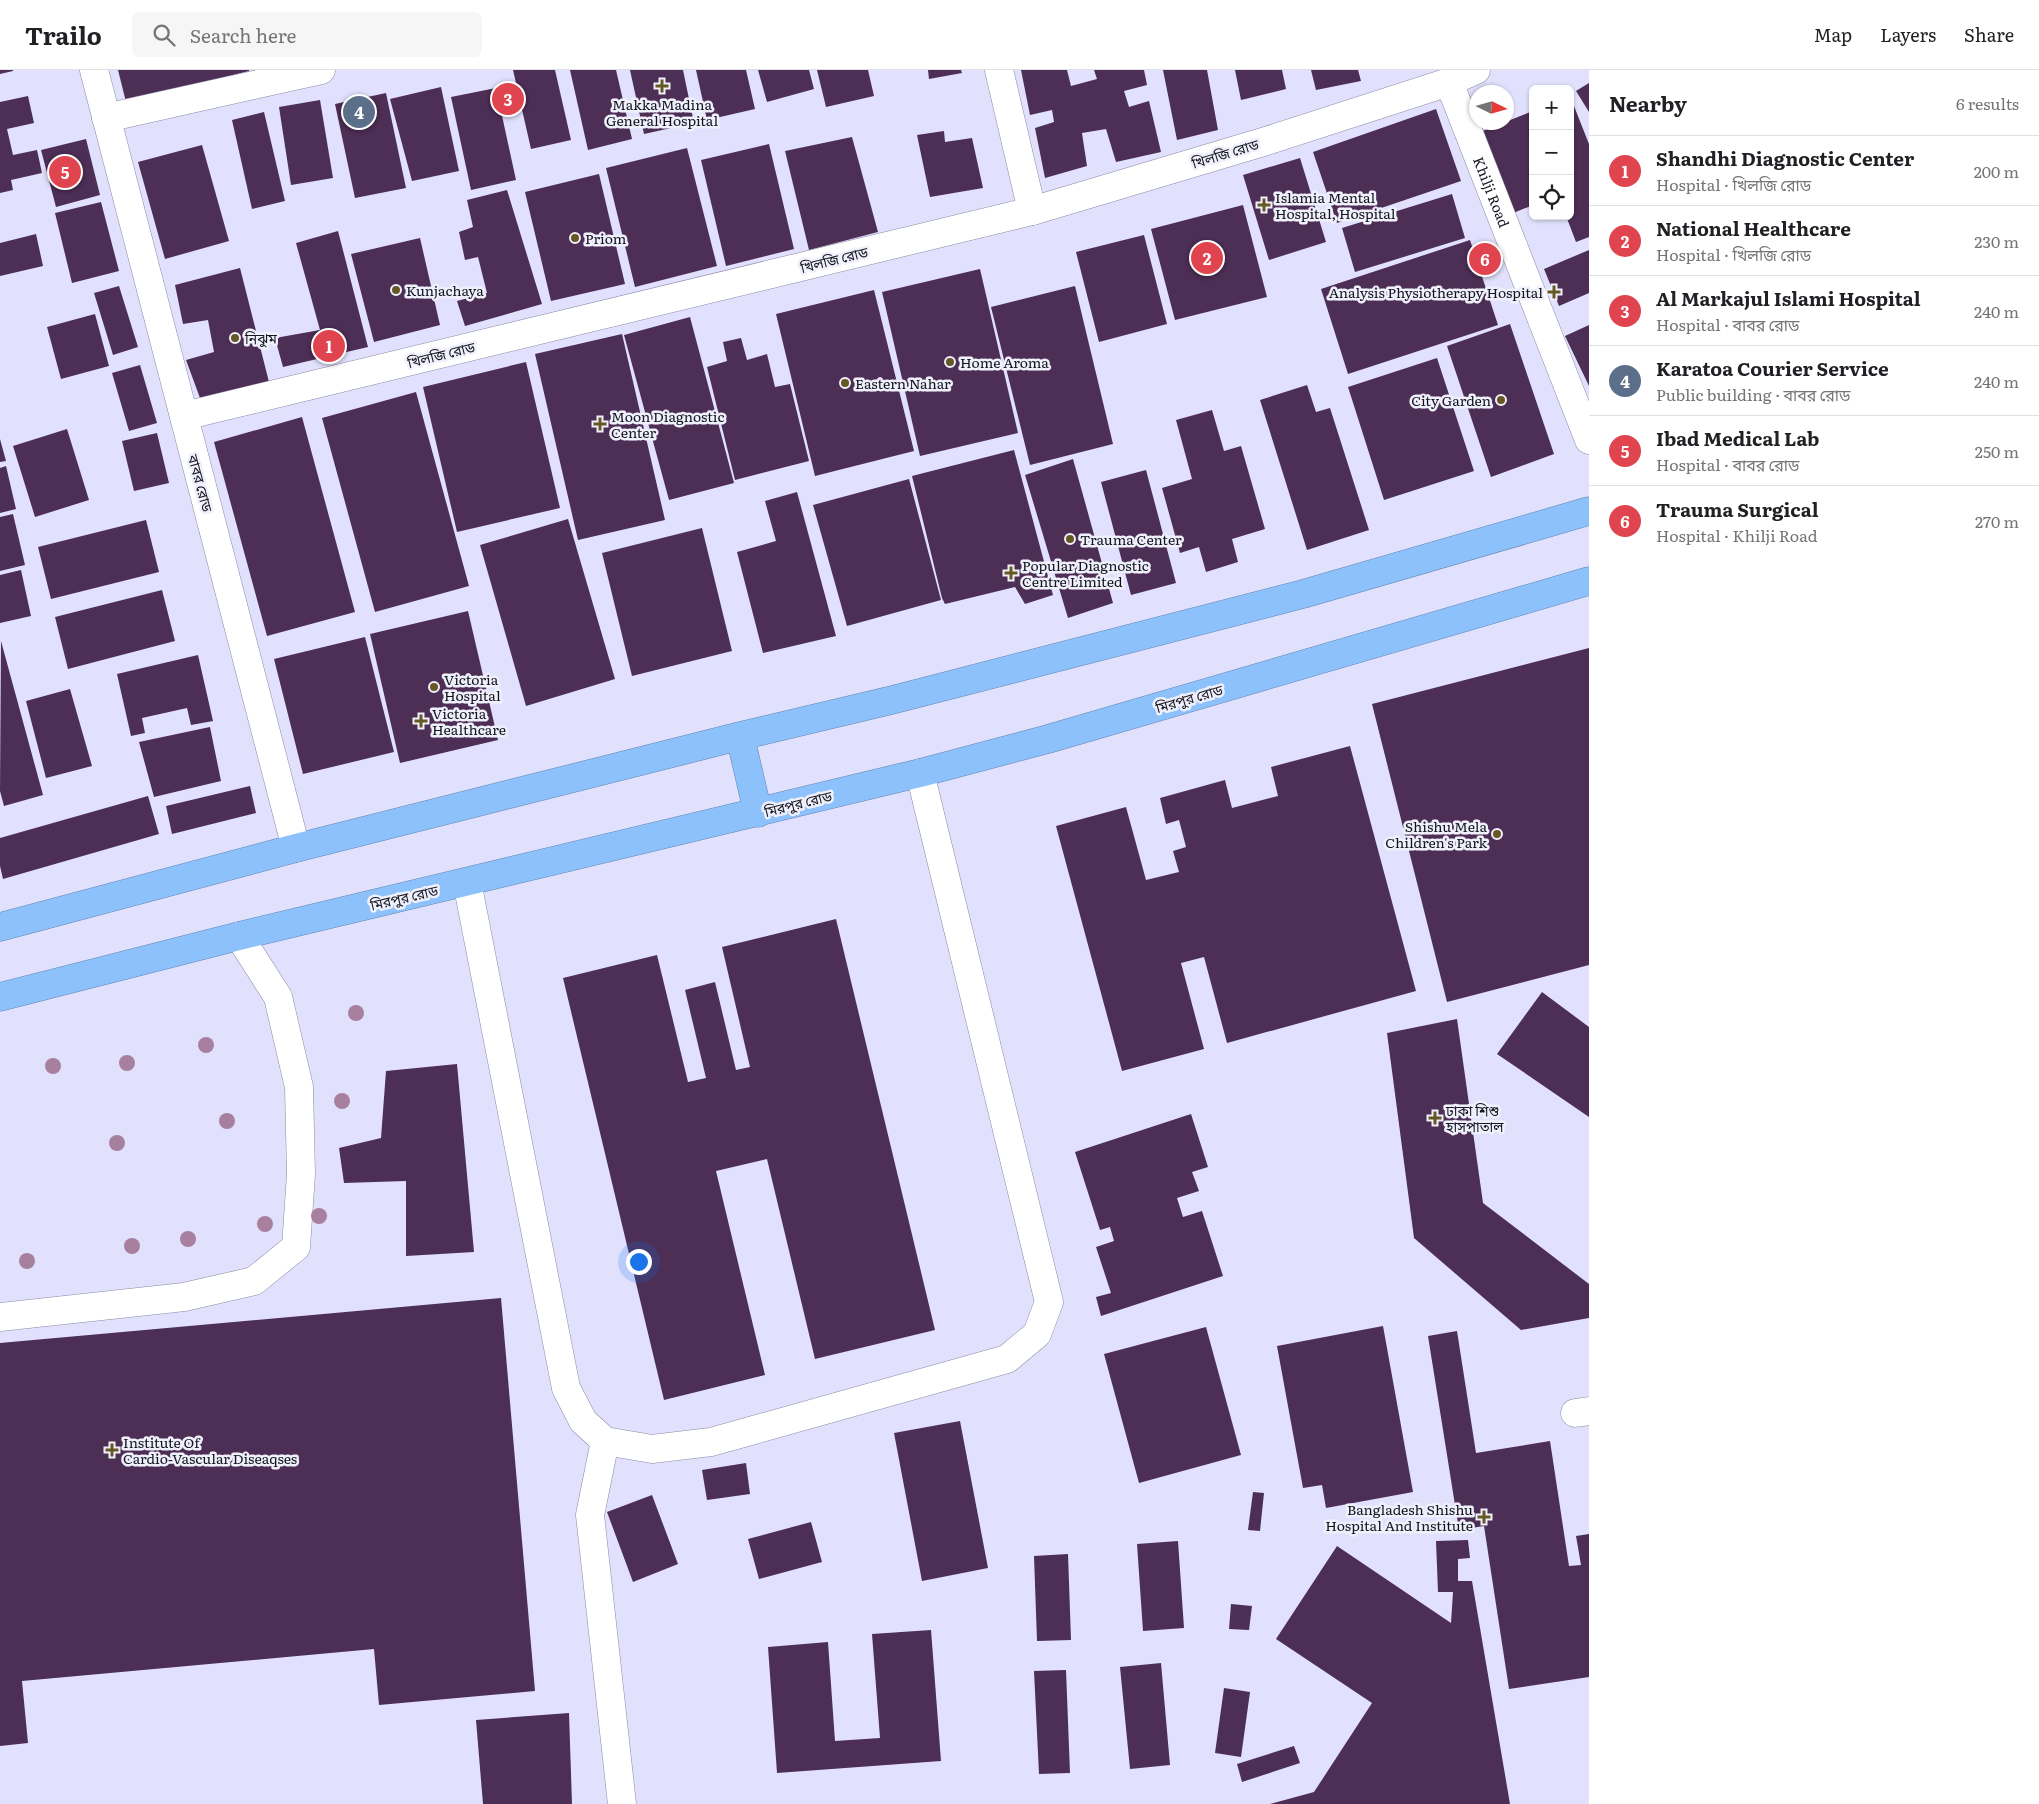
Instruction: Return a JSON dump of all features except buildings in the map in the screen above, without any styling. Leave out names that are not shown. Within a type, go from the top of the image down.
[{"type":"highway","points":[[0,925],[296,848],[740,736],[892,700],[1303,594],[1589,511]]},
{"type":"highway","name":"মিরপুর রোড","points":[[0,998],[239,936],[920,773],[1058,736],[1589,581]]},
{"type":"highway","points":[[740,736],[758,813]]},
{"type":"street","name":"বাবর রোড","points":[[94,70],[296,848]]},
{"type":"street","points":[[106,118],[321,70]]},
{"type":"street","points":[[1000,70],[1032,211]]},
{"type":"street","name":"খিলজি রোড","points":[[184,416],[1032,211],[1263,142],[1450,82],[1476,70]]},
{"type":"street","name":"Khilji Road","points":[[1450,82],[1589,440]]},
{"type":"street","points":[[466,882],[566,1388],[582,1421],[605,1442],[652,1449],[711,1442],[1007,1359],[1037,1334],[1049,1302],[920,773]]},
{"type":"street","points":[[0,1317],[184,1297],[254,1281],[296,1246],[301,1174],[298,1086],[278,996],[239,936]]},
{"type":"street","points":[[605,1442],[590,1515],[622,1804]]},
{"type":"place","name":"Makka Madina General Hospital","points":[[662,86]]},
{"type":"place","name":"Al Markajul Islami Hospital","points":[[508,99]]},
{"type":"place","name":"Karatoa Courier Service","points":[[359,112]]},
{"type":"place","name":"Ibad Medical Lab","points":[[65,172]]},
{"type":"place","name":"Islamia Mental Hospital, Hospital","points":[[1264,205]]},
{"type":"place","name":"Priom","points":[[575,238]]},
{"type":"place","name":"National Healthcare","points":[[1207,258]]},
{"type":"place","name":"Trauma Surgical","points":[[1485,259]]},
{"type":"place","name":"Kunjachaya","points":[[396,290]]},
{"type":"place","name":"Analysis Physiotherapy Hospital","points":[[1554,292]]},
{"type":"place","name":"নিঝুম","points":[[235,338]]},
{"type":"place","name":"Shandhi Diagnostic Center","points":[[329,346]]},
{"type":"place","name":"Home Aroma","points":[[950,362]]},
{"type":"place","name":"Eastern Nahar","points":[[845,383]]},
{"type":"place","name":"City Garden","points":[[1501,400]]},
{"type":"place","name":"Moon Diagnostic Center","points":[[600,424]]},
{"type":"place","name":"Trauma Center","points":[[1070,539]]},
{"type":"place","name":"Popular Diagnostic Centre Limited","points":[[1011,573]]},
{"type":"place","name":"Victoria Hospital","points":[[434,687]]},
{"type":"place","name":"Victoria Healthcare","points":[[421,721]]},
{"type":"place","name":"Shishu Mela Children's Park","points":[[1497,834]]},
{"type":"place","name":"ঢাকা শিশু হাসপাতাল","points":[[1435,1118]]},
{"type":"place","name":"Institute Of Cardio-Vascular Diseaqses","points":[[112,1450]]},
{"type":"place","name":"Bangladesh Shishu Hospital And Institute","points":[[1484,1517]]}]
